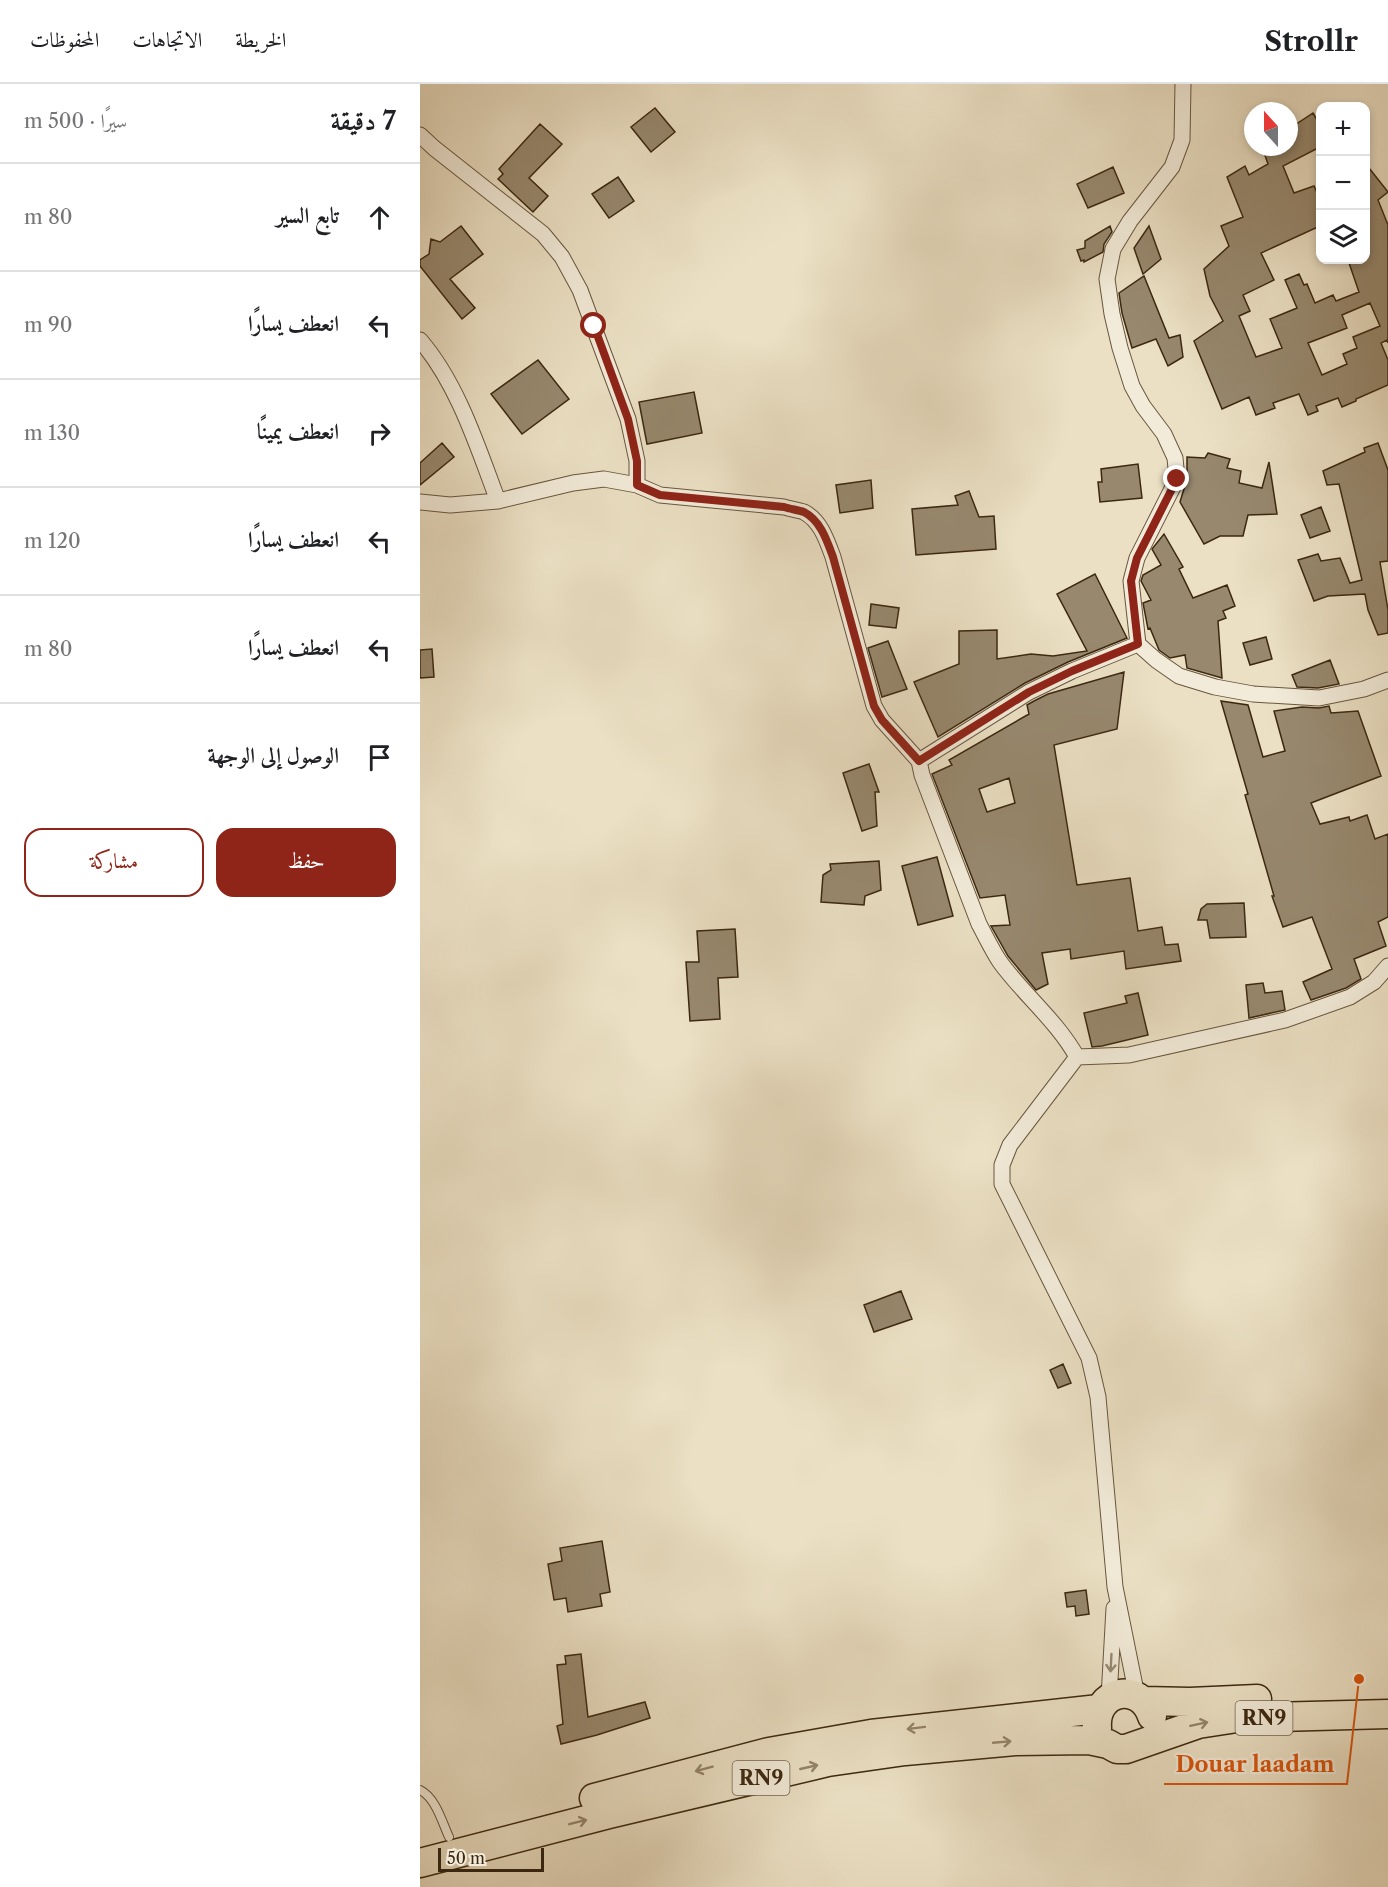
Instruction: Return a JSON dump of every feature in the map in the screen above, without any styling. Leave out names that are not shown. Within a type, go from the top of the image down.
[{"type":"highway","name":"RN9","points":[[420,1844],[769,1752],[871,1734],[984,1720],[1033,1717],[1104,1704],[1123,1694],[1140,1699],[1190,1702],[1388,1695]]},
{"type":"highway","points":[[1140,1699],[1148,1707],[1153,1721],[1149,1735],[1143,1742]]},
{"type":"highway","points":[[1104,1704],[1096,1719],[1101,1738],[1108,1744]]},
{"type":"highway","name":"RN9","points":[[420,1863],[609,1814],[828,1762],[904,1751],[1015,1741],[1072,1739],[1126,1749],[1198,1724],[1237,1719],[1388,1714]]},
{"type":"street","points":[[1184,84],[1182,140],[1172,167],[1130,221],[1113,249],[1107,279],[1119,348],[1132,386],[1143,406],[1164,434],[1175,458],[1177,479],[1137,558],[1131,581],[1138,644],[1179,676],[1215,687],[1253,694],[1318,698],[1364,689],[1388,680]]},
{"type":"street","points":[[420,135],[543,234],[562,257],[580,290],[628,419],[637,461],[637,485]]},
{"type":"street","points":[[420,340],[429,350],[449,384],[471,430],[498,501]]},
{"type":"street","points":[[420,502],[450,505],[498,501],[573,483],[604,479],[637,485],[660,495],[784,507],[804,512],[825,534],[874,706],[882,720],[919,761],[929,794],[989,944],[999,961],[1065,1038],[1077,1057]]},
{"type":"street","points":[[919,761],[1029,692],[1072,671],[1138,644]]},
{"type":"street","points":[[1077,1057],[1129,1055],[1285,1020],[1350,998],[1374,982],[1388,966]]},
{"type":"street","points":[[1077,1057],[1010,1145],[1002,1165],[1002,1184],[1089,1358],[1098,1396],[1115,1587],[1140,1699]]},
{"type":"street","points":[[1104,1704],[1115,1587]]},
{"type":"lane","points":[[420,1791],[431,1799],[448,1837]]},
{"type":"building","points":[[655,108],[675,132],[651,152],[631,127]]},
{"type":"building","points":[[1313,113],[1316,118],[1316,149],[1283,166],[1294,193],[1314,186],[1316,228],[1261,253],[1274,280],[1243,295],[1250,311],[1239,316],[1256,357],[1282,348],[1270,319],[1297,308],[1285,280],[1299,274],[1304,285],[1307,284],[1315,303],[1333,295],[1336,301],[1359,292],[1349,264],[1370,264],[1370,169],[1388,192],[1378,200],[1388,225],[1388,343],[1387,340],[1381,343],[1388,360],[1388,385],[1342,407],[1338,398],[1316,406],[1318,411],[1308,415],[1299,394],[1273,403],[1275,408],[1256,415],[1249,397],[1222,409],[1194,341],[1223,321],[1210,296],[1204,269],[1229,246],[1221,226],[1243,217],[1227,177],[1245,166],[1249,175],[1268,164],[1265,156],[1298,156],[1298,123]],"holes":[[[1370,303],[1380,326],[1353,337],[1357,348],[1343,354],[1347,364],[1322,375],[1308,343],[1347,328],[1342,315]]]},
{"type":"building","points":[[540,124],[562,144],[529,178],[548,196],[533,212],[498,179],[503,174],[499,169]]},
{"type":"building","points":[[1113,167],[1124,193],[1088,208],[1077,184]]},
{"type":"building","points":[[618,177],[634,201],[609,218],[592,194]]},
{"type":"building","points":[[461,226],[483,254],[450,279],[475,308],[462,319],[420,266],[420,260],[429,254],[431,239],[440,242]]},
{"type":"building","points":[[1110,226],[1112,232],[1104,244],[1103,252],[1084,262],[1084,260],[1081,261],[1077,250],[1085,248],[1085,241]]},
{"type":"building","points":[[1149,226],[1161,259],[1143,274],[1134,248]]},
{"type":"building","points":[[1144,276],[1169,338],[1180,335],[1183,357],[1168,366],[1156,339],[1132,348],[1122,313],[1119,293]]},
{"type":"building","points":[[538,360],[569,399],[522,434],[491,394]]},
{"type":"building","points":[[694,392],[702,433],[647,444],[639,402]]},
{"type":"building","points":[[442,443],[454,457],[420,485],[420,463]]},
{"type":"building","points":[[1378,443],[1388,470],[1388,561],[1380,562],[1388,610],[1388,633],[1378,635],[1368,610],[1365,594],[1328,596],[1314,601],[1298,560],[1318,554],[1321,561],[1340,558],[1350,583],[1362,580],[1339,484],[1327,485],[1323,471],[1365,452],[1364,448]]},
{"type":"building","points":[[1208,453],[1230,459],[1227,468],[1241,471],[1239,483],[1262,488],[1269,462],[1277,514],[1248,515],[1243,536],[1220,536],[1204,544],[1180,502],[1187,479],[1187,457],[1205,458]]},
{"type":"building","points":[[1138,464],[1142,498],[1100,502],[1098,482],[1102,482],[1101,469]]},
{"type":"building","points":[[871,480],[873,508],[840,513],[836,485]]},
{"type":"building","points":[[969,491],[979,517],[994,516],[996,549],[916,555],[912,509],[958,505],[955,496]]},
{"type":"building","points":[[1321,507],[1330,531],[1310,538],[1301,515]]},
{"type":"building","points":[[1164,534],[1183,567],[1179,569],[1193,598],[1227,585],[1235,606],[1223,611],[1226,618],[1218,621],[1222,678],[1187,668],[1185,655],[1170,658],[1159,650],[1150,628],[1148,629],[1143,603],[1151,600],[1141,581],[1143,575],[1161,565],[1152,549]]},
{"type":"building","points":[[1095,574],[1127,638],[1068,662],[1025,683],[938,737],[914,682],[959,664],[959,631],[997,630],[997,659],[1031,654],[1053,656],[1087,651],[1057,594]]},
{"type":"building","points":[[871,604],[899,608],[896,628],[869,625]]},
{"type":"building","points":[[1266,637],[1272,659],[1250,665],[1243,643]]},
{"type":"building","points":[[888,641],[907,689],[882,697],[868,648]]},
{"type":"building","points":[[432,649],[434,677],[420,678],[420,650]]},
{"type":"building","points":[[1330,660],[1339,684],[1318,688],[1297,687],[1292,675]]},
{"type":"building","points":[[1124,672],[1117,729],[1054,745],[1077,885],[1130,878],[1138,931],[1162,927],[1165,945],[1178,944],[1181,961],[1126,969],[1124,951],[1071,959],[1070,949],[1042,953],[1048,984],[1036,990],[1008,956],[991,926],[1010,925],[1005,895],[980,898],[932,774],[952,765],[949,760],[1029,714],[1027,705],[1048,694]],"holes":[[[1009,778],[1015,803],[987,812],[979,789]]]},
{"type":"building","points":[[1221,701],[1248,705],[1263,757],[1285,751],[1274,711],[1329,706],[1331,713],[1358,711],[1381,776],[1311,803],[1320,824],[1349,817],[1350,821],[1367,815],[1375,839],[1388,834],[1388,917],[1378,922],[1386,946],[1354,959],[1361,979],[1346,988],[1311,1000],[1303,982],[1332,969],[1312,917],[1283,927],[1272,896],[1274,896],[1245,795],[1248,794]]},
{"type":"building","points":[[869,764],[879,792],[875,792],[877,826],[862,831],[843,773]]},
{"type":"building","points":[[937,857],[953,916],[918,925],[902,866]]},
{"type":"building","points":[[879,861],[881,890],[865,896],[864,905],[821,902],[823,875],[831,870],[830,864]]},
{"type":"building","points":[[1244,903],[1246,937],[1210,938],[1207,920],[1198,920],[1201,909],[1207,904]]},
{"type":"building","points":[[735,929],[738,977],[718,978],[720,1019],[690,1021],[686,962],[699,962],[697,931]]},
{"type":"building","points":[[1263,983],[1265,993],[1282,991],[1285,1010],[1249,1018],[1246,985]]},
{"type":"building","points":[[1138,993],[1148,1035],[1092,1047],[1084,1013],[1127,1003],[1125,996]]},
{"type":"building","points":[[901,1291],[912,1319],[874,1332],[864,1305]]},
{"type":"building","points":[[1063,1364],[1071,1383],[1058,1388],[1050,1370]]},
{"type":"building","points":[[602,1541],[610,1592],[600,1594],[602,1606],[568,1612],[566,1598],[554,1600],[548,1564],[562,1561],[560,1548]]},
{"type":"building","points":[[1086,1590],[1089,1614],[1076,1616],[1075,1606],[1067,1607],[1065,1593]]},
{"type":"building","points":[[581,1654],[588,1717],[645,1702],[650,1718],[561,1744],[557,1726],[563,1724],[557,1665],[566,1664],[565,1656]]},
{"type":"place","name":"Douar laadam","points":[[1359,1679]]},
{"type":"route","points":[[594,326],[628,419],[637,461],[637,485],[660,495],[784,507],[804,512],[814,521],[825,534],[833,557],[874,706],[882,720],[919,761],[1029,692],[1072,671],[1138,644],[1131,581],[1137,558],[1177,479]]}]
